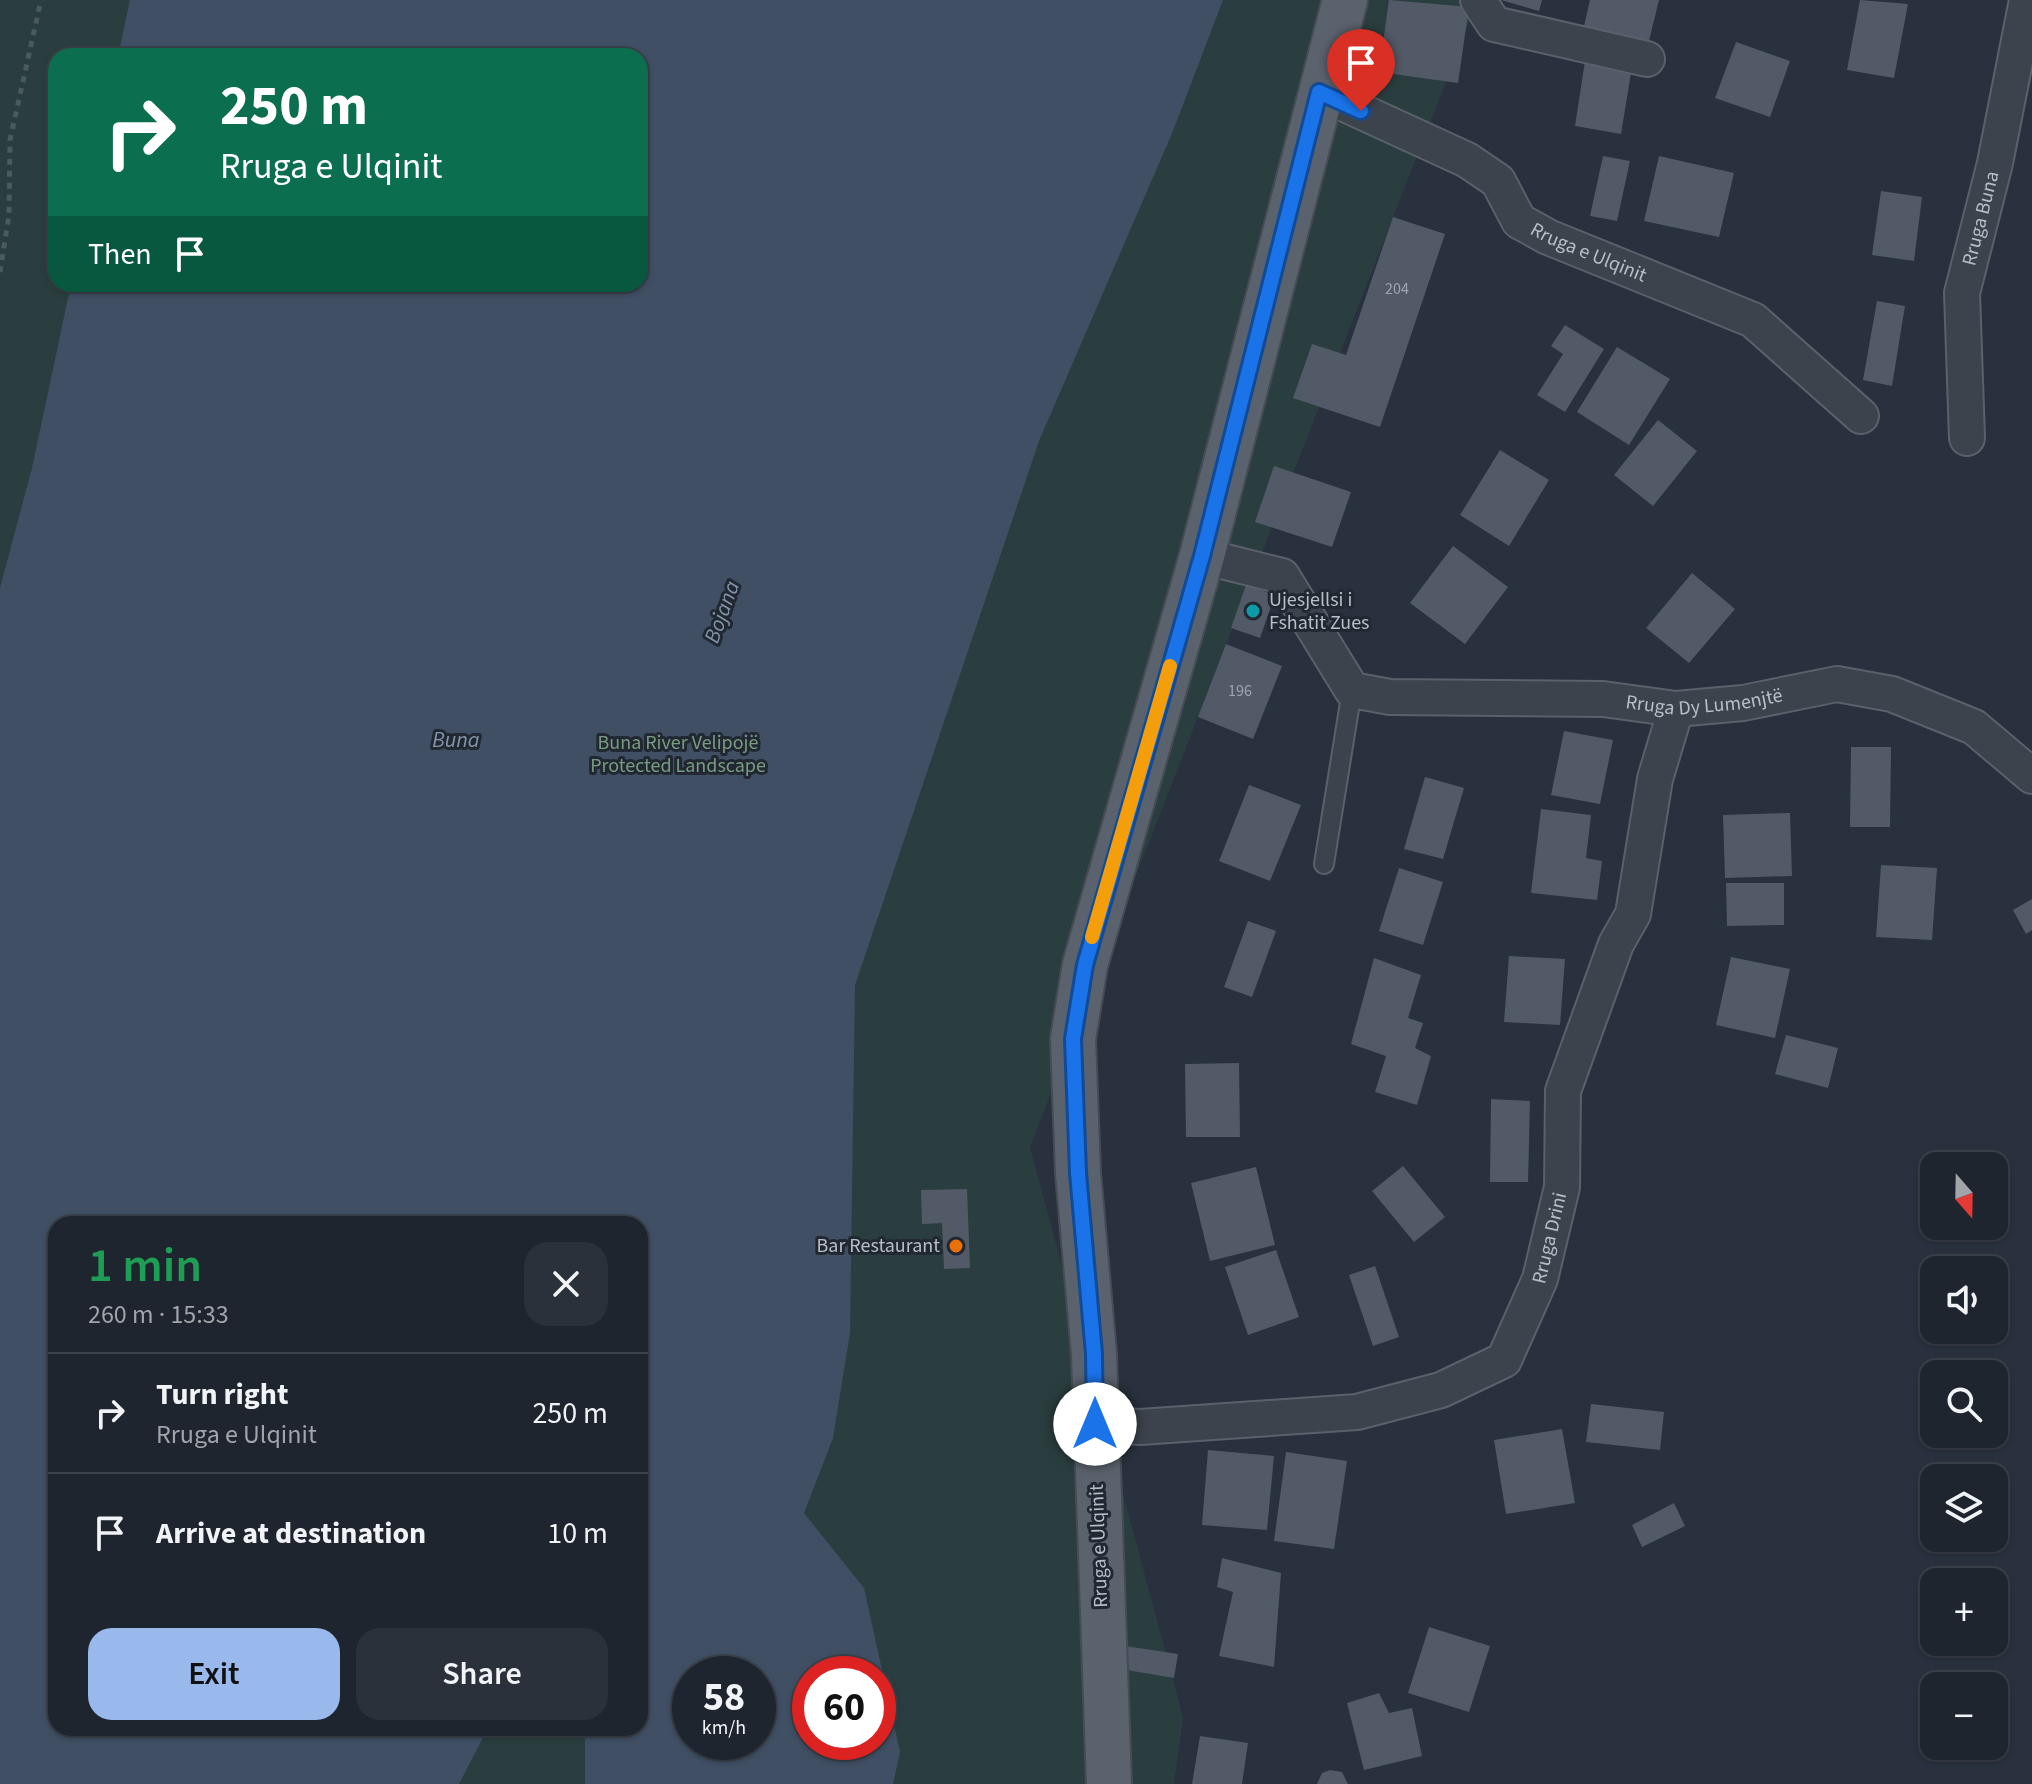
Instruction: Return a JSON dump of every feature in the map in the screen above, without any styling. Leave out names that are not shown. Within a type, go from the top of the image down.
[{"type":"main road","name":"Rruga e Ulqinit","points":[[1109,1784],[1094,1354],[1078,1173],[1073,1039],[1085,965],[1113,857],[1202,556],[1345,0]]},
{"type":"street","points":[[1478,0],[1494,24],[1647,59]]},
{"type":"street","name":"Rruga Buna","points":[[1967,438],[1962,293],[1995,163],[2027,0]]},
{"type":"street","name":"Rruga e Ulqinit","points":[[1319,92],[1467,160],[1498,181],[1519,221],[1548,237],[1753,320],[1861,416]]},
{"type":"street","points":[[1202,556],[1282,576],[1352,690]]},
{"type":"street","name":"Rruga Dy Lumenjtë","points":[[1352,690],[1390,697],[1603,699],[1676,709],[1743,703],[1837,684],[1934,708],[1974,727],[2032,776]]},
{"type":"street","name":"Rruga Drini","points":[[1095,1424],[1140,1427],[1357,1412],[1441,1390],[1504,1360],[1540,1279],[1562,1187],[1563,1091],[1616,944],[1633,914],[1655,779],[1676,709]]},
{"type":"lane","points":[[1324,864],[1352,690]]},
{"type":"path","points":[[0,272],[9,215],[10,140],[41,0]]},
{"type":"green space","name":"Buna","points":[[0,0],[1478,0],[1030,1147],[1183,1717],[1174,1784],[0,1784]]},
{"type":"water","name":"Buna","points":[[130,0],[1223,0],[1173,131],[1039,441],[855,985],[850,1333],[833,1438],[804,1513],[864,1588],[879,1656],[792,1656],[792,1760],[896,1760],[896,1734],[900,1752],[893,1784],[585,1784],[585,1736],[648,1736],[648,1216],[48,1216],[48,1736],[484,1736],[459,1784],[0,1784],[0,588],[32,468],[69,292],[648,292],[648,48],[120,48]]},
{"type":"building","points":[[1389,0],[1469,7],[1458,83],[1379,72]]},
{"type":"building","points":[[1501,0],[1542,0],[1539,11]]},
{"type":"building","points":[[1590,0],[1659,0],[1649,41],[1584,26]]},
{"type":"building","points":[[1860,0],[1908,4],[1894,78],[1847,70]]},
{"type":"building","points":[[1736,42],[1790,61],[1770,117],[1715,98]]},
{"type":"building","points":[[1585,61],[1632,67],[1621,134],[1575,126]]},
{"type":"building","points":[[1603,156],[1630,161],[1617,221],[1590,216]]},
{"type":"building","points":[[1659,156],[1734,173],[1719,237],[1644,221]]},
{"type":"building","points":[[1881,191],[1922,197],[1914,261],[1872,255]]},
{"type":"building","points":[[1393,217],[1445,234],[1380,427],[1293,398],[1312,344],[1346,355]]},
{"type":"building","points":[[1877,301],[1905,306],[1892,386],[1863,380]]},
{"type":"building","points":[[1565,325],[1604,349],[1565,412],[1537,395],[1563,354],[1551,346]]},
{"type":"building","points":[[1617,347],[1670,379],[1629,445],[1577,412]]},
{"type":"building","points":[[1658,420],[1697,451],[1653,506],[1614,475]]},
{"type":"building","points":[[1500,450],[1549,480],[1509,546],[1460,515]]},
{"type":"building","points":[[1274,466],[1351,492],[1332,547],[1255,522]]},
{"type":"building","points":[[1453,546],[1508,587],[1465,644],[1410,603]]},
{"type":"building","points":[[1692,573],[1735,609],[1689,663],[1646,628]]},
{"type":"building","name":"Ujesjellsi i Fshatit Zues","points":[[1246,585],[1275,595],[1260,638],[1231,628]]},
{"type":"building","points":[[1226,644],[1282,666],[1253,739],[1198,717]]},
{"type":"building","points":[[1564,731],[1613,740],[1600,804],[1551,795]]},
{"type":"building","points":[[1851,747],[1891,747],[1890,827],[1850,827]]},
{"type":"building","points":[[1425,777],[1464,788],[1443,859],[1404,849]]},
{"type":"building","points":[[1249,785],[1301,805],[1270,881],[1219,861]]},
{"type":"building","points":[[1541,809],[1591,815],[1586,858],[1602,861],[1597,900],[1531,893]]},
{"type":"building","points":[[1790,813],[1792,876],[1725,878],[1723,815]]},
{"type":"building","points":[[1881,865],[1937,868],[1932,940],[1876,937]]},
{"type":"building","points":[[1399,868],[1443,882],[1423,945],[1379,931]]},
{"type":"building","points":[[1726,883],[1784,883],[1784,925],[1727,926]]},
{"type":"building","points":[[2032,899],[2032,930],[2026,934],[2013,910]]},
{"type":"building","points":[[1248,921],[1276,931],[1252,997],[1224,987]]},
{"type":"building","points":[[1509,956],[1565,959],[1560,1025],[1504,1022]]},
{"type":"building","points":[[1731,957],[1790,969],[1775,1038],[1716,1025]]},
{"type":"building","points":[[1374,958],[1421,975],[1408,1018],[1423,1023],[1415,1048],[1431,1056],[1417,1105],[1375,1092],[1386,1056],[1351,1044]]},
{"type":"building","points":[[1786,1035],[1838,1048],[1828,1088],[1775,1074]]},
{"type":"building","points":[[1239,1063],[1240,1137],[1186,1137],[1185,1064]]},
{"type":"building","points":[[1491,1099],[1530,1101],[1528,1182],[1490,1182]]},
{"type":"building","points":[[1403,1166],[1445,1217],[1414,1242],[1372,1191]]},
{"type":"building","points":[[1256,1167],[1275,1245],[1210,1261],[1191,1183]]},
{"type":"building","name":"Bar Restaurant","points":[[967,1189],[970,1268],[944,1269],[942,1223],[922,1224],[921,1190]]},
{"type":"building","points":[[1276,1250],[1299,1317],[1248,1335],[1225,1267]]},
{"type":"building","points":[[1375,1266],[1399,1337],[1373,1346],[1349,1275]]},
{"type":"building","points":[[1591,1404],[1664,1412],[1660,1450],[1586,1442]]},
{"type":"building","points":[[1562,1429],[1575,1503],[1506,1514],[1494,1440]]},
{"type":"building","points":[[1208,1450],[1274,1456],[1267,1530],[1202,1525]]},
{"type":"building","points":[[1286,1452],[1347,1461],[1334,1549],[1274,1541]]},
{"type":"building","points":[[1674,1503],[1685,1526],[1642,1547],[1632,1525]]},
{"type":"building","points":[[1222,1558],[1281,1573],[1274,1667],[1219,1656],[1233,1592],[1217,1587]]},
{"type":"building","points":[[1429,1627],[1490,1646],[1469,1712],[1408,1693]]},
{"type":"building","points":[[1125,1646],[1178,1654],[1174,1678],[1121,1669]]},
{"type":"building","points":[[1379,1693],[1389,1713],[1412,1708],[1422,1756],[1364,1770],[1347,1703]]},
{"type":"building","points":[[1200,1736],[1248,1743],[1242,1784],[1192,1784]]},
{"type":"building","points":[[1330,1770],[1342,1772],[1348,1784],[1317,1784],[1322,1773]]},
{"type":"slow traffic","points":[[1092,937],[1170,666]]},
{"type":"place","name":"Ujesjellsi i Fshatit Zues","points":[[1253,611]]},
{"type":"place","name":"Bar Restaurant","points":[[956,1246]]},
{"type":"route","points":[[1095,1424],[1094,1354],[1078,1173],[1073,1039],[1085,965],[1113,857],[1202,556],[1319,92],[1361,111]]},
{"type":"water label","name":"Bojana","points":[[722,612]]},
{"type":"park label","name":"Buna River Velipojë Protected Landscape","points":[[678,754]]}]
